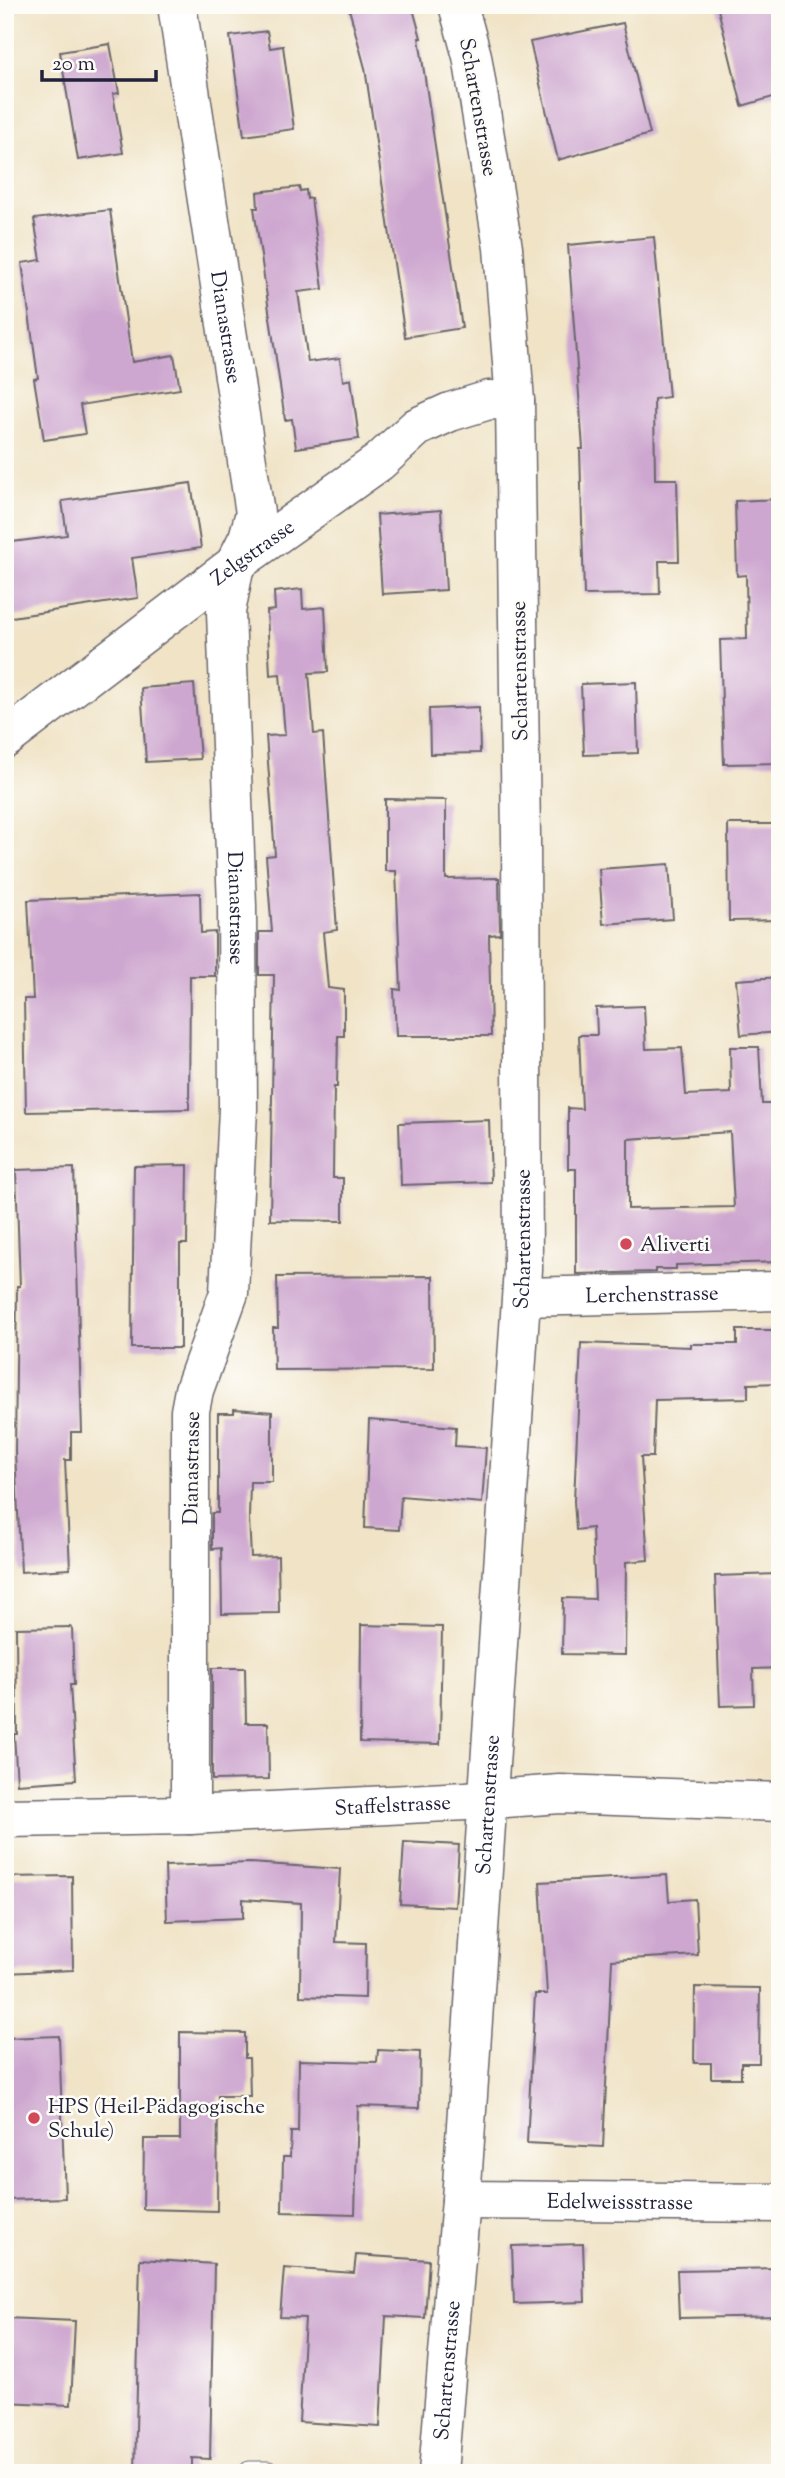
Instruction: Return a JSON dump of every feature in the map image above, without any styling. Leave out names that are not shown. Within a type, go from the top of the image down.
[{"type":"street","name":"Dianastrasse","points":[[177,5],[255,513],[248,538],[234,564],[226,612],[237,906],[238,1109],[229,1293],[194,1390],[190,1411],[190,1815]]},
{"type":"street","name":"Schartenstrasse","points":[[438,2473],[461,2200],[522,1297],[521,836],[515,401],[503,248],[472,56],[458,5]]},
{"type":"street","name":"Zelgstrasse","points":[[5,738],[234,564],[379,462],[417,427],[450,412],[489,400],[515,401]]},
{"type":"street","name":"Lerchenstrasse","points":[[522,1297],[780,1291]]},
{"type":"street","name":"Staffelstrasse","points":[[5,1818],[190,1815],[560,1794],[780,1801]]},
{"type":"street","name":"Edelweissstrasse","points":[[461,2200],[780,2203]]},
{"type":"lane","points":[[250,2473],[268,2473]]},
{"type":"building","points":[[348,5],[412,5],[421,38],[462,328],[405,337],[365,68]]},
{"type":"building","points":[[717,5],[780,5],[780,95],[742,106]]},
{"type":"building","points":[[623,23],[650,134],[558,160],[530,42]]},
{"type":"building","points":[[267,31],[270,48],[283,46],[294,129],[244,136],[230,36]]},
{"type":"building","points":[[110,44],[119,93],[113,94],[123,153],[78,160],[60,52]]},
{"type":"building","points":[[299,187],[300,191],[306,190],[307,199],[311,198],[323,289],[298,292],[308,362],[340,358],[343,381],[351,379],[359,439],[296,448],[292,419],[285,420],[254,208],[258,208],[257,192]]},
{"type":"building","points":[[110,210],[132,362],[174,355],[180,389],[80,405],[85,434],[44,440],[34,379],[38,378],[22,263],[41,260],[34,219]]},
{"type":"building","points":[[654,237],[669,397],[654,399],[655,479],[677,479],[679,561],[659,561],[660,594],[584,595],[580,449],[583,449],[568,245]]},
{"type":"building","points":[[191,483],[201,548],[132,558],[138,598],[5,618],[5,543],[67,535],[62,501]]},
{"type":"building","points":[[780,499],[780,763],[724,764],[720,640],[747,639],[746,575],[737,576],[735,501]]},
{"type":"building","points":[[441,510],[446,590],[382,594],[377,515]]},
{"type":"building","points":[[302,589],[303,609],[325,607],[328,672],[309,673],[314,734],[323,733],[337,930],[323,932],[328,988],[344,990],[344,1036],[338,1036],[337,1087],[334,1087],[333,1178],[343,1178],[343,1221],[270,1220],[274,975],[259,975],[259,932],[272,932],[266,856],[275,855],[266,736],[285,735],[280,674],[270,675],[267,611],[275,610],[274,592]]},
{"type":"building","points":[[636,682],[638,753],[584,755],[581,684]]},
{"type":"building","points":[[194,684],[200,759],[146,762],[141,688]]},
{"type":"building","points":[[479,707],[480,753],[430,754],[429,709]]},
{"type":"building","points":[[385,799],[446,800],[446,879],[499,878],[500,934],[489,935],[491,1036],[396,1036],[394,989],[401,990],[396,871],[385,871]]},
{"type":"building","points":[[728,824],[780,824],[780,920],[729,921]]},
{"type":"building","points":[[669,864],[673,919],[603,924],[599,869]]},
{"type":"building","points":[[200,893],[201,933],[215,932],[215,976],[190,976],[189,1109],[26,1112],[24,999],[33,999],[28,900]]},
{"type":"building","points":[[780,977],[780,1032],[741,1035],[736,980]]},
{"type":"building","points":[[644,1006],[646,1049],[682,1048],[686,1095],[731,1093],[730,1047],[759,1047],[762,1104],[780,1104],[780,1262],[676,1265],[676,1269],[655,1269],[655,1272],[576,1274],[576,1169],[568,1169],[568,1108],[582,1109],[579,1035],[597,1035],[596,1008]],"holes":[[[730,1132],[734,1207],[628,1209],[628,1139]]]},
{"type":"building","points":[[489,1120],[491,1182],[401,1185],[399,1123]]},
{"type":"building","points":[[188,1165],[187,1244],[180,1244],[180,1348],[132,1348],[134,1166]]},
{"type":"building","points":[[74,1168],[82,1432],[71,1432],[71,1460],[65,1460],[70,1569],[21,1572],[15,1452],[17,1286],[20,1286],[16,1170]]},
{"type":"building","points":[[433,1276],[434,1369],[274,1370],[273,1328],[278,1328],[277,1277]]},
{"type":"building","points":[[737,1330],[780,1330],[780,1383],[748,1384],[748,1398],[655,1400],[653,1457],[641,1457],[648,1560],[626,1562],[625,1655],[562,1654],[563,1598],[595,1599],[592,1528],[576,1530],[574,1501],[581,1343],[691,1347],[691,1344],[737,1344]]},
{"type":"building","points":[[234,1409],[272,1412],[272,1482],[250,1482],[249,1518],[251,1557],[278,1556],[279,1613],[222,1614],[221,1548],[212,1549],[212,1513],[218,1513],[218,1413],[234,1413]]},
{"type":"building","points":[[369,1420],[456,1427],[455,1446],[486,1448],[482,1503],[401,1496],[399,1530],[365,1528]]},
{"type":"building","points":[[778,1574],[780,1668],[753,1669],[754,1705],[720,1706],[715,1576]]},
{"type":"building","points":[[361,1625],[442,1627],[440,1744],[360,1742]]},
{"type":"building","points":[[72,1627],[74,1685],[70,1685],[76,1780],[17,1784],[14,1734],[17,1734],[16,1628]]},
{"type":"building","points":[[212,1668],[245,1668],[246,1723],[268,1723],[269,1779],[212,1780]]},
{"type":"building","points":[[404,1842],[459,1845],[455,1907],[400,1904]]},
{"type":"building","points":[[250,1863],[340,1869],[336,1942],[366,1943],[365,1998],[300,1996],[301,1903],[243,1899],[243,1918],[167,1921],[165,1866]]},
{"type":"building","points":[[667,1875],[669,1901],[695,1899],[698,1955],[612,1960],[603,2147],[527,2143],[535,1994],[547,1994],[540,1882]]},
{"type":"building","points":[[72,1876],[73,1970],[5,1973],[5,1877]]},
{"type":"building","points":[[695,1987],[760,1988],[759,2063],[741,2063],[741,2078],[711,2078],[711,2063],[694,2063]]},
{"type":"building","points":[[180,2032],[245,2033],[250,2096],[218,2096],[217,2211],[143,2209],[144,2139],[180,2139]]},
{"type":"building","name":"HPS (Heil-Pädagogische Schule)","points":[[59,2036],[65,2198],[5,2200],[5,2038]]},
{"type":"building","points":[[378,2050],[420,2052],[419,2108],[358,2106],[355,2214],[282,2212],[283,2157],[290,2157],[291,2132],[298,2132],[299,2060],[377,2062]]},
{"type":"building","points":[[583,2244],[585,2302],[514,2304],[512,2246]]},
{"type":"building","points":[[356,2255],[429,2260],[425,2318],[386,2316],[380,2427],[299,2422],[305,2318],[280,2317],[284,2268],[354,2273]]},
{"type":"building","points":[[140,2259],[214,2264],[210,2459],[192,2458],[192,2473],[135,2473]]},
{"type":"building","points":[[780,2268],[780,2316],[679,2318],[677,2270]]},
{"type":"building","points":[[5,2318],[75,2321],[71,2405],[5,2402]]},
{"type":"place","name":"Aliverti","points":[[626,1244]]},
{"type":"place","name":"HPS (Heil-Pädagogische Schule)","points":[[34,2118]]}]
